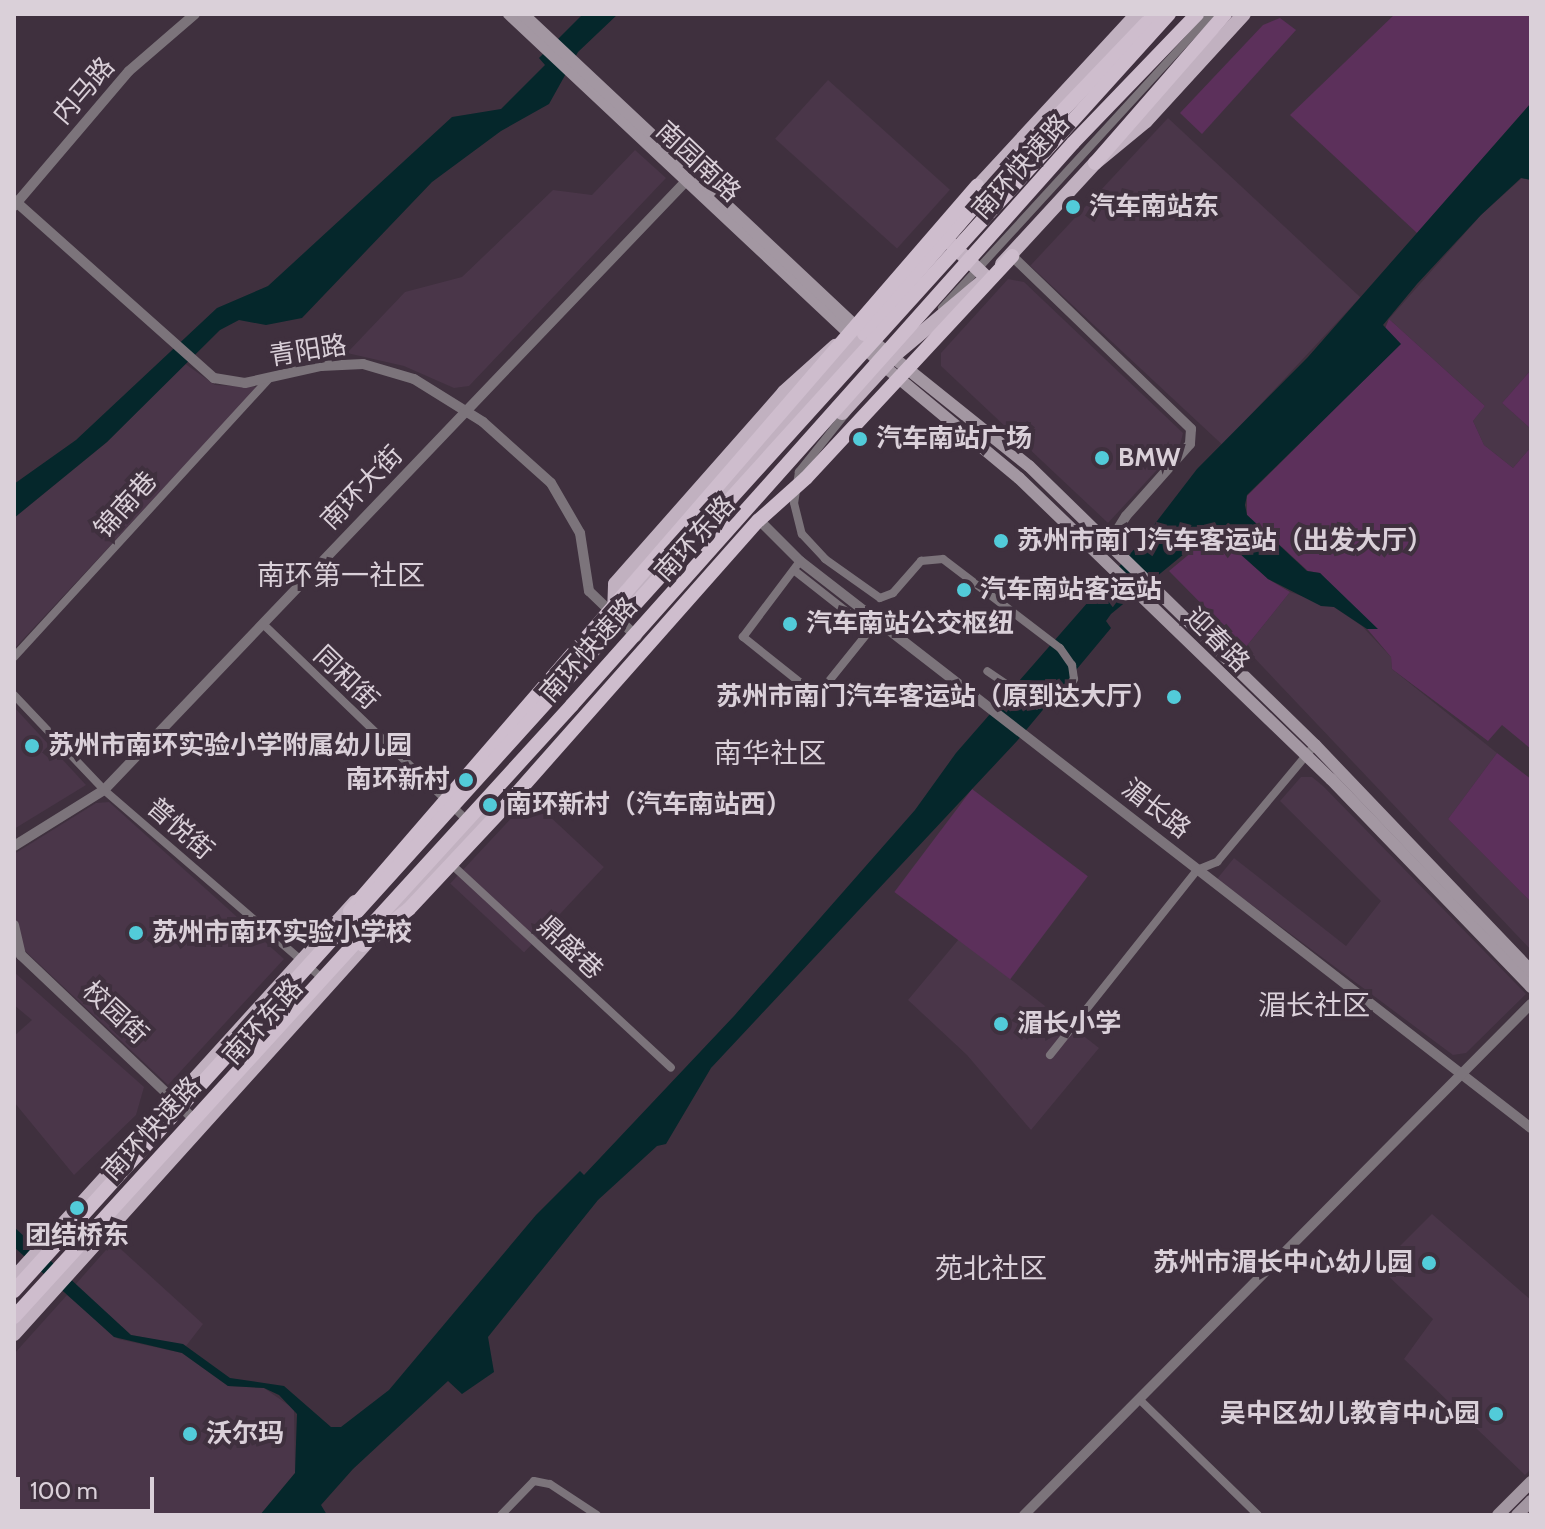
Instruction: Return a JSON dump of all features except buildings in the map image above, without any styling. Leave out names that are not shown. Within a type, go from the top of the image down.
[{"type":"highway","points":[[309,960],[373,879],[730,473],[948,240],[1005,171],[1155,14]]},
{"type":"highway","name":"南环快速路","points":[[14,1291],[309,960],[1169,14]]},
{"type":"highway","name":"南环快速路","points":[[14,1317],[329,979],[1197,14]]},
{"type":"highway","points":[[1095,163],[1225,14]]},
{"type":"highway","points":[[329,979],[409,909],[759,520],[806,478],[1012,256]]},
{"type":"main road","name":"南园南路","points":[[509,14],[546,43],[858,334]]},
{"type":"main road","name":"南园南路","points":[[523,14],[546,43]]},
{"type":"main road","name":"南环东路","points":[[14,1278],[309,960],[614,616],[858,334],[977,186],[1137,14]]},
{"type":"main road","name":"南环东路","points":[[14,1334],[329,979],[524,767],[886,357],[1012,256],[1095,163],[1146,121],[1244,14]]},
{"type":"main road","points":[[948,240],[986,277]]},
{"type":"main road","points":[[886,357],[966,258]]},
{"type":"main road","points":[[614,616],[615,584],[814,361],[858,334]]},
{"type":"main road","name":"迎春路","points":[[858,334],[1009,468],[1144,598],[1531,987]]},
{"type":"main road","name":"迎春路","points":[[904,372],[1019,457],[1315,745],[1531,971]]},
{"type":"main road","points":[[524,767],[553,759],[737,552],[759,520]]},
{"type":"main road","points":[[1498,1515],[1531,1482]]},
{"type":"main road","points":[[1517,1515],[1531,1501]]},
{"type":"street","name":"内马路","points":[[15,203],[129,71],[195,14]]},
{"type":"street","points":[[987,671],[1006,686],[1044,705],[1064,698],[1072,686],[1069,659],[1025,622],[936,557],[921,561],[890,595],[876,596],[807,542],[794,503],[799,472],[1079,147],[1211,14]]},
{"type":"street","name":"南环大街","points":[[14,846],[104,790],[689,177]]},
{"type":"street","name":"青阳路","points":[[15,203],[192,360],[228,382],[268,380],[321,366],[363,364],[414,379],[465,411],[551,483],[580,533],[589,591],[638,639]]},
{"type":"street","points":[[1012,256],[1180,413],[1191,429],[1190,444],[1126,516],[1109,543]]},
{"type":"street","name":"锦南巷","points":[[14,657],[268,380]]},
{"type":"street","name":"湄长路","points":[[759,520],[798,566],[989,706],[1531,1128]]},
{"type":"street","points":[[798,566],[870,630],[817,696],[743,637],[798,566]]},
{"type":"street","name":"同和街","points":[[263,624],[472,825]]},
{"type":"street","name":"普悦街","points":[[14,695],[104,790],[329,979]]},
{"type":"street","points":[[1050,1055],[1197,870],[1217,862],[1315,745]]},
{"type":"street","name":"鼎盛巷","points":[[443,857],[671,1068]]},
{"type":"street","name":"校园街","points":[[14,925],[21,955],[201,1126]]},
{"type":"street","points":[[1024,1515],[1531,1004]]},
{"type":"street","points":[[1139,1399],[1258,1515]]},
{"type":"street","points":[[501,1515],[534,1481],[550,1484],[597,1515]]},
{"type":"shaded area","points":[[583,14],[618,14],[578,52],[549,104],[501,131],[432,182],[302,318],[266,325],[239,320],[220,330],[107,442],[14,518],[14,484],[76,440],[217,308],[268,286],[452,117],[501,109],[545,65],[539,58]]},
{"type":"shaded area","points":[[1395,14],[1531,14],[1531,103],[1417,233],[1290,115]]},
{"type":"shaded area","points":[[1280,18],[1296,30],[1202,134],[1180,113],[1263,25]]},
{"type":"shaded area","points":[[828,80],[950,190],[897,248],[775,139]]},
{"type":"shaded area","points":[[1531,103],[1531,180],[1521,178],[1481,215],[1417,284],[1383,325],[1401,344],[1247,495],[1247,515],[1307,571],[1320,573],[1378,629],[1367,629],[1334,607],[1321,606],[1268,579],[1220,536],[1201,540],[1111,614],[1106,621],[1111,628],[1017,741],[711,1068],[666,1144],[657,1146],[598,1200],[488,1337],[494,1372],[462,1394],[448,1381],[353,1469],[321,1505],[327,1515],[260,1515],[295,1473],[297,1414],[279,1395],[264,1388],[228,1386],[182,1353],[114,1337],[14,1247],[14,1227],[131,1335],[183,1344],[230,1378],[284,1386],[331,1427],[341,1427],[389,1390],[536,1215],[580,1171],[584,1175],[734,1016],[915,810],[956,753],[1144,538],[1197,469],[1308,357]]},
{"type":"shaded area","points":[[1168,118],[1360,297],[1223,445],[1030,266]]},
{"type":"shaded area","points":[[635,150],[666,178],[469,386],[454,388],[404,366],[347,353],[405,292],[462,277],[553,190],[592,195]]},
{"type":"shaded area","points":[[1522,178],[1531,180],[1531,370],[1502,403],[1531,429],[1531,447],[1513,468],[1484,445],[1473,421],[1485,406],[1389,319],[1481,215]]},
{"type":"shaded area","points":[[1008,279],[1024,282],[1183,433],[1180,445],[1108,523],[941,366],[941,353]]},
{"type":"shaded area","points":[[1389,319],[1485,406],[1473,421],[1484,445],[1513,468],[1531,447],[1531,749],[1502,725],[1488,741],[1392,669],[1391,657],[1320,573],[1308,571],[1247,515],[1247,496],[1400,344],[1384,331]]},
{"type":"shaded area","points":[[184,363],[215,385],[258,387],[14,649],[14,518],[107,442]]},
{"type":"shaded area","points":[[1531,370],[1531,429],[1502,403]]},
{"type":"shaded area","points":[[1211,536],[1227,538],[1268,579],[1290,592],[1245,648],[1169,571]]},
{"type":"shaded area","points":[[1290,592],[1334,607],[1362,626],[1391,657],[1392,669],[1497,753],[1448,819],[1531,902],[1531,950],[1245,648]]},
{"type":"shaded area","name":"苏州市南环实验小学附属幼儿园","points":[[14,707],[86,785],[14,829]]},
{"type":"shaded area","points":[[1497,753],[1531,779],[1531,902],[1448,819]]},
{"type":"shaded area","points":[[1301,777],[1312,777],[1323,786],[1526,994],[1466,1053],[1453,1055],[1217,879],[1234,858],[1346,946],[1381,901],[1280,801]]},
{"type":"shaded area","points":[[972,789],[1088,876],[1010,979],[894,892]]},
{"type":"shaded area","points":[[530,798],[604,867],[524,952],[450,884]]},
{"type":"shaded area","name":"苏州市南环实验小学校","points":[[109,802],[284,959],[168,1085],[22,948],[14,917],[14,854],[96,803]]},
{"type":"shaded area","name":"湄长小学","points":[[959,939],[1099,1048],[1031,1130],[967,1055],[908,1000]]},
{"type":"shaded area","points":[[14,972],[144,1087],[136,1115],[74,1175],[14,1102],[14,1036],[32,1020],[14,1005]]},
{"type":"shaded area","name":"吴中区幼儿教育中心园","points":[[1432,1214],[1531,1300],[1531,1469],[1525,1475],[1404,1359],[1433,1319],[1379,1267]]},
{"type":"shaded area","points":[[113,1242],[203,1324],[186,1346],[131,1335],[75,1285]]},
{"type":"shaded area","points":[[67,1295],[118,1339],[182,1353],[228,1386],[264,1388],[294,1409],[295,1473],[260,1515],[14,1515],[14,1354]]},
{"type":"place","name":"汽车南站东","points":[[1073,207]]},
{"type":"place","name":"汽车南站广场","points":[[860,439]]},
{"type":"place","name":"BMW","points":[[1102,458]]},
{"type":"place","name":"苏州市南门汽车客运站（出发大厅）","points":[[1001,541]]},
{"type":"place","name":"汽车南站客运站","points":[[964,590]]},
{"type":"place","name":"汽车南站公交枢纽","points":[[790,624]]},
{"type":"place","name":"苏州市南门汽车客运站（原到达大厅）","points":[[1174,697]]},
{"type":"place","name":"苏州市南环实验小学附属幼儿园","points":[[32,746]]},
{"type":"place","name":"南环新村","points":[[466,780]]},
{"type":"place","name":"南环新村（汽车南站西）","points":[[490,805]]},
{"type":"place","name":"苏州市南环实验小学校","points":[[136,933]]},
{"type":"place","name":"湄长小学","points":[[1001,1024]]},
{"type":"place","name":"团结桥东","points":[[77,1208]]},
{"type":"place","name":"苏州市湄长中心幼儿园","points":[[1429,1263]]},
{"type":"place","name":"吴中区幼儿教育中心园","points":[[1496,1414]]},
{"type":"place","name":"沃尔玛","points":[[190,1434]]},
{"type":"district","name":"南环第一社区","points":[[341,575]]},
{"type":"district","name":"南华社区","points":[[770,753]]},
{"type":"district","name":"湄长社区","points":[[1314,1005]]},
{"type":"district","name":"苑北社区","points":[[991,1268]]}]
